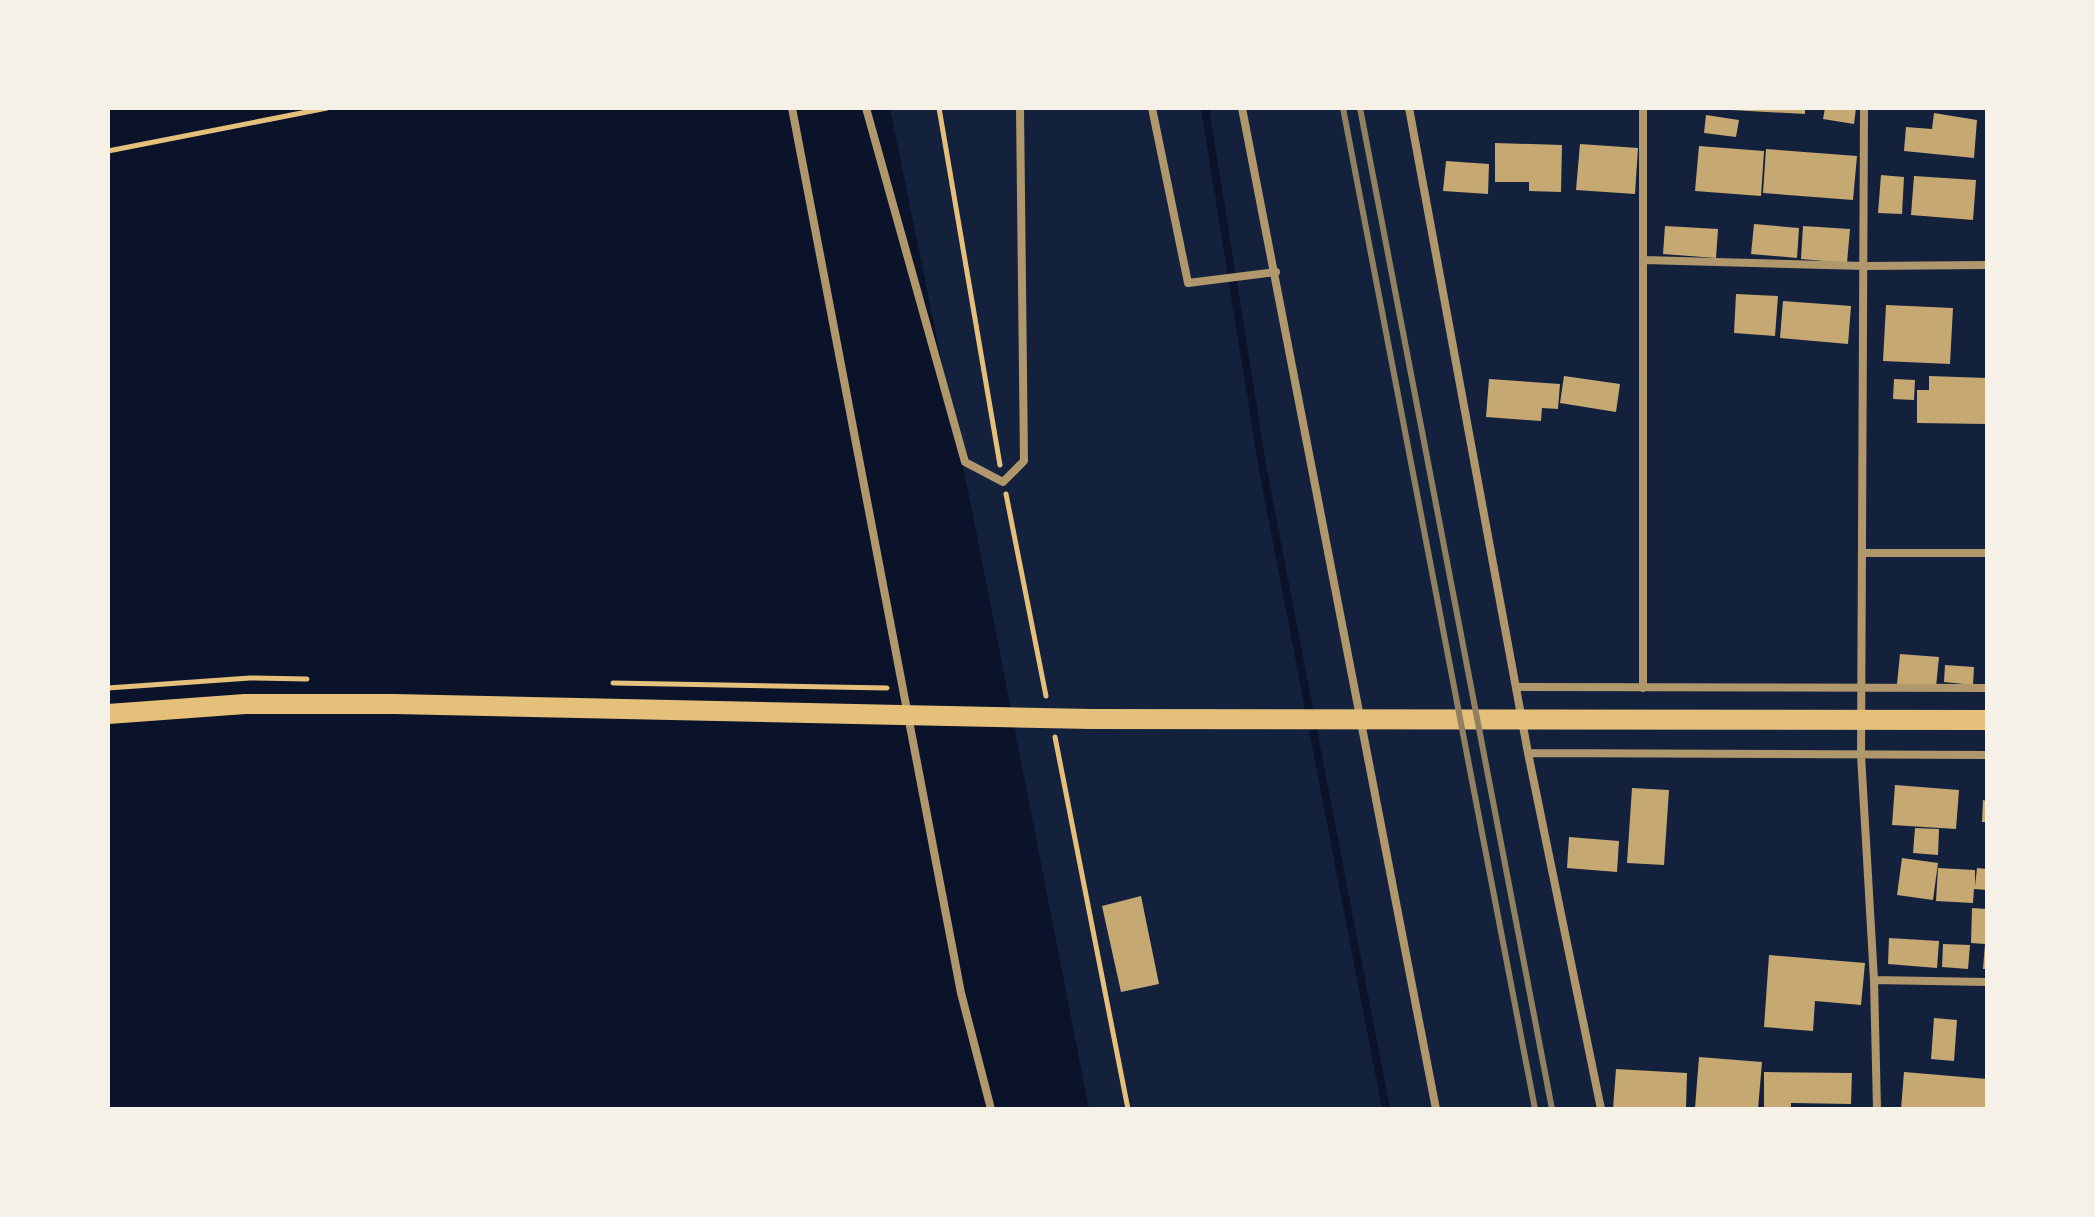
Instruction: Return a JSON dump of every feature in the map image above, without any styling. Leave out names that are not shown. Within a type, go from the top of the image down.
[{"type":"main road","points":[[108,714],[245,704],[410,704],[1091,719],[1987,720]]},
{"type":"street","points":[[792,108],[961,993],[991,1109]]},
{"type":"street","points":[[866,108],[965,462],[1003,482],[1024,461],[1020,108]]},
{"type":"street","points":[[1152,108],[1188,283],[1276,272]]},
{"type":"street","points":[[1242,108],[1436,1109]]},
{"type":"street","points":[[1409,108],[1528,753],[1601,1109]]},
{"type":"street","points":[[1643,108],[1643,688]]},
{"type":"street","points":[[1864,108],[1861,755],[1874,980],[1877,1109]]},
{"type":"street","points":[[1644,260],[1864,266],[1987,265]]},
{"type":"street","points":[[1863,553],[1987,553]]},
{"type":"street","points":[[1516,687],[1987,688]]},
{"type":"street","points":[[1528,753],[1987,755]]},
{"type":"street","points":[[1874,980],[1987,982]]},
{"type":"path","points":[[108,151],[327,108]]},
{"type":"path","points":[[939,108],[1003,482],[1049,711]]},
{"type":"path","points":[[1052,726],[1128,1109]]},
{"type":"water","points":[[108,108],[890,108],[1089,1109],[108,1109]]},
{"type":"building","points":[[1805,108],[1805,114],[1731,110]]},
{"type":"building","points":[[1825,108],[1856,108],[1854,124],[1823,119]]},
{"type":"building","points":[[1934,113],[1977,120],[1974,158],[1904,151],[1906,127],[1932,129]]},
{"type":"building","points":[[1706,115],[1739,120],[1736,137],[1704,133]]},
{"type":"building","points":[[1495,143],[1562,145],[1561,192],[1529,191],[1529,182],[1495,182]]},
{"type":"building","points":[[1580,144],[1638,148],[1635,194],[1576,190]]},
{"type":"building","points":[[1699,146],[1764,151],[1761,196],[1695,191]]},
{"type":"building","points":[[1766,149],[1857,156],[1853,200],[1763,193]]},
{"type":"building","points":[[1446,161],[1489,164],[1488,194],[1443,191]]},
{"type":"building","points":[[1881,175],[1904,177],[1902,214],[1878,213]]},
{"type":"building","points":[[1914,176],[1976,180],[1973,220],[1911,215]]},
{"type":"building","points":[[1754,224],[1799,228],[1797,258],[1751,254]]},
{"type":"building","points":[[1665,226],[1718,229],[1716,258],[1663,254]]},
{"type":"building","points":[[1803,226],[1850,229],[1847,263],[1801,259]]},
{"type":"building","points":[[1736,294],[1778,296],[1775,336],[1734,333]]},
{"type":"building","points":[[1783,301],[1851,306],[1848,344],[1780,338]]},
{"type":"building","points":[[1886,305],[1953,308],[1950,364],[1883,361]]},
{"type":"building","points":[[1564,376],[1620,384],[1616,412],[1560,403]]},
{"type":"building","points":[[1929,376],[1987,378],[1986,424],[1917,423],[1917,390],[1929,390]]},
{"type":"building","points":[[1489,379],[1560,384],[1558,409],[1542,408],[1541,421],[1486,417]]},
{"type":"building","points":[[1894,379],[1915,380],[1914,400],[1893,399]]},
{"type":"building","points":[[1900,654],[1939,657],[1936,687],[1897,684]]},
{"type":"building","points":[[1945,665],[1974,667],[1973,685],[1944,682]]},
{"type":"building","points":[[1895,785],[1959,790],[1956,829],[1892,825]]},
{"type":"building","points":[[1632,788],[1669,790],[1664,865],[1627,863]]},
{"type":"building","points":[[1983,800],[1987,801],[1987,822],[1982,822]]},
{"type":"building","points":[[1915,828],[1939,829],[1938,855],[1913,853]]},
{"type":"building","points":[[1569,837],[1619,841],[1617,872],[1567,868]]},
{"type":"building","points":[[1902,858],[1938,863],[1933,900],[1897,895]]},
{"type":"building","points":[[1938,868],[1975,870],[1975,886],[1977,868],[1987,869],[1987,890],[1974,889],[1973,903],[1936,901]]},
{"type":"building","points":[[1141,896],[1159,984],[1121,992],[1102,906]]},
{"type":"building","points":[[1972,908],[1987,909],[1987,969],[1983,969],[1985,944],[1971,943]]},
{"type":"building","points":[[1889,938],[1939,941],[1937,968],[1888,964]]},
{"type":"building","points":[[1943,944],[1970,945],[1968,969],[1942,967]]},
{"type":"building","points":[[1769,955],[1865,963],[1861,1005],[1815,1001],[1813,1031],[1764,1027]]},
{"type":"building","points":[[1934,1018],[1957,1020],[1954,1061],[1931,1059]]},
{"type":"building","points":[[1699,1057],[1762,1062],[1758,1109],[1695,1108]]},
{"type":"building","points":[[1616,1069],[1687,1073],[1686,1109],[1613,1109]]},
{"type":"building","points":[[1764,1072],[1852,1073],[1851,1104],[1791,1103],[1791,1109],[1764,1109]]},
{"type":"building","points":[[1904,1072],[1987,1079],[1987,1109],[1901,1109]]},
{"type":"waterway","points":[[1205,108],[1263,470],[1386,1109]]},
{"type":"railway","points":[[1343,108],[1535,1109]]},
{"type":"railway","points":[[1360,108],[1552,1109]]}]
